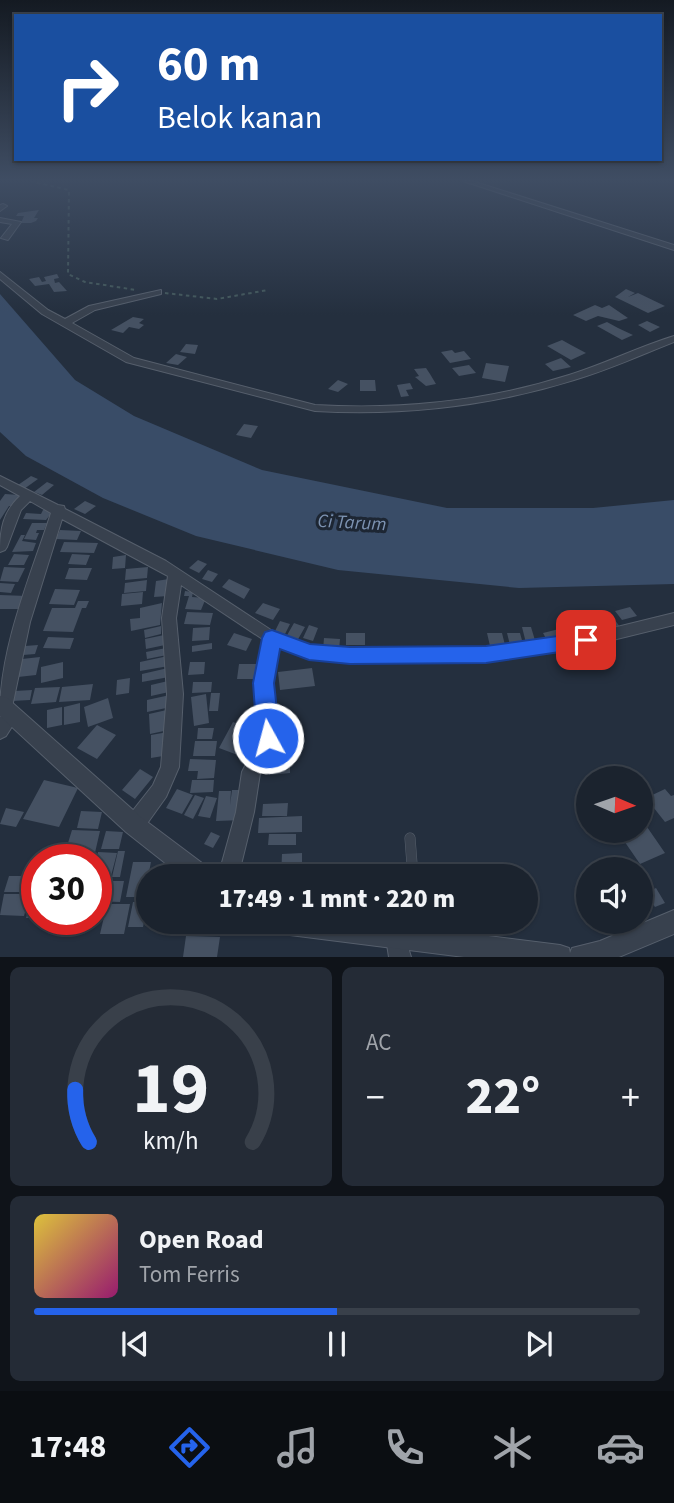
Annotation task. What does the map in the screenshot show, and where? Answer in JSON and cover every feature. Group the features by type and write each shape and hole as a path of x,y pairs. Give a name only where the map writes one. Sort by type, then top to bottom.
{"street":[{"path":"5,238 14,226"},
{"path":"605,226 672,248"},
{"path":"0,275 18,292 65,323 131,360 315,408 343,410 416,407 553,383 674,339"},
{"path":"65,323 92,308 158,292"},
{"path":"0,480 59,509 176,574 272,638 322,655 486,655 572,644 674,619"},
{"path":"0,547 15,508 29,495"},
{"path":"59,509 23,622 5,715 134,825 185,864"},
{"path":"134,825 160,791 170,767 175,694 169,618 176,574"},
{"path":"231,864 245,811 251,772 270,734 263,683 272,638"},
{"path":"581,957 600,953 674,922"},
{"path":"370,934 547,956"}],"lane":[{"path":"410,838 412,864"}],"path":[{"path":"68,226 67,265 72,278 211,299 268,290"}],"water":[{"name":"Ci Tarum","path":"0,294 75,380 134,416 262,470 447,508 593,508 674,500 674,584 519,588 338,570 196,536 103,498 26,456 0,432"}],"building":[{"path":"57,274 59,278 54,279 55,283 59,282 67,291 54,292 49,284 35,286 29,279 39,277 42,282 46,281 44,277"},
{"path":"626,289 635,293 628,297 638,293 665,306 648,313 615,297"},
{"path":"595,305 602,308 609,305 628,318 619,321 598,316 586,321 573,315"},
{"path":"133,317 144,319 139,323 144,325 139,329 129,327 123,333 111,330"},
{"path":"647,321 660,327 650,332 638,325"},
{"path":"607,322 633,335 622,340 597,326"},
{"path":"562,340 586,353 571,360 547,346"},
{"path":"186,344 198,345 195,354 180,352"},
{"path":"452,350 455,353 464,351 471,359 450,363 441,352"},
{"path":"176,354 187,357 178,365 166,363"},
{"path":"561,358 571,367 553,371 545,364"},
{"path":"486,363 509,366 505,382 482,378"},
{"path":"469,365 476,373 459,376 452,368"},
{"path":"426,368 436,384 426,386 415,377 419,376 414,369"},
{"path":"338,380 348,384 338,392 328,389"},
{"path":"360,380 375,380 376,391 360,391"},
{"path":"410,383 413,389 406,390 409,396 401,397 397,385"},
{"path":"244,424 258,426 251,438 236,435"},
{"path":"31,476 38,479 24,489 18,485"},
{"path":"47,482 54,485 42,495 34,492"},
{"path":"5,494 20,495 16,506 9,506 0,520 0,501"},
{"path":"85,501 96,506 85,514 74,509"},
{"path":"43,510 54,510 46,520 23,519 26,513 41,514"},
{"path":"32,523 47,523 44,530 37,530 36,533 39,533 36,540 24,539"},
{"path":"60,530 81,531 77,540 56,539"},
{"path":"21,535 25,535 22,541 36,543 33,551 12,552"},
{"path":"64,542 98,543 94,553 60,552"},
{"path":"14,554 29,555 24,565 8,565"},
{"path":"72,554 90,555 86,565 68,564"},
{"path":"126,555 125,568 112,569 113,557"},
{"path":"198,560 207,564 199,573 189,568"},
{"path":"4,567 25,568 18,582 0,581"},
{"path":"148,567 147,578 125,580 126,569"},
{"path":"69,568 92,568 87,580 65,579"},
{"path":"208,570 218,574 212,582 202,579"},
{"path":"169,579 168,596 154,597 156,581"},
{"path":"229,579 250,589 244,599 222,587"},
{"path":"147,580 146,591 124,593 125,583"},
{"path":"0,583 15,584 11,593 0,592"},
{"path":"55,589 80,590 74,605 49,604"},
{"path":"185,591 193,592 192,597 206,598 201,610 185,609 189,596 184,596"},
{"path":"143,592 142,604 121,606 122,594"},
{"path":"0,595 27,596 21,609 0,609"},
{"path":"78,601 89,601 86,608 82,608 73,632 43,631 52,608 75,608"},
{"path":"162,603 160,625 131,631 130,619 140,618 140,608"},
{"path":"263,603 280,609 273,620 255,613"},
{"path":"630,607 637,616 622,620 615,611"},
{"path":"187,612 213,613 210,625 184,624"},
{"path":"609,612 620,627 601,632 590,617"},
{"path":"280,621 290,624 285,634 275,631"},
{"path":"294,623 305,627 297,641 286,637"},
{"path":"309,625 318,628 313,641 303,638"},
{"path":"161,626 161,634 145,638 144,630"},
{"path":"210,627 209,640 192,641 193,628"},
{"path":"522,627 531,627 537,647 527,647"},
{"path":"559,629 565,637 548,642 543,633"},
{"path":"234,633 252,639 246,651 227,645"},
{"path":"346,633 365,633 365,645 346,645"},
{"path":"487,633 502,633 505,645 490,646"},
{"path":"507,633 520,633 523,644 510,645"},
{"path":"164,635 165,645 146,649 145,639"},
{"path":"48,637 74,638 70,649 43,648"},
{"path":"324,638 340,639 339,651 323,650"},
{"path":"212,643 212,649 192,652 192,646"},
{"path":"38,645 35,654 23,655 25,646"},
{"path":"166,648 167,655 147,659 146,652"},
{"path":"168,656 169,666 140,671 140,662"},
{"path":"40,657 36,675 18,677 22,659"},
{"path":"63,662 63,678 41,683 41,667"},
{"path":"190,662 205,662 204,674 188,675"},
{"path":"239,664 258,664 256,679 237,679"},
{"path":"168,668 169,677 142,682 142,674"},
{"path":"312,668 315,686 280,690 278,672"},
{"path":"130,678 129,693 116,695 117,680"},
{"path":"168,681 169,692 151,696 151,685"},
{"path":"193,682 212,682 211,692 192,693"},
{"path":"93,684 90,700 59,702 62,687"},
{"path":"60,687 56,702 31,704 35,688"},
{"path":"32,690 30,700 12,701 15,691"},
{"path":"211,693 220,693 218,711 209,711"},
{"path":"206,694 209,723 194,726 191,697"},
{"path":"170,695 171,707 147,712 147,700"},
{"path":"108,698 113,718 88,727 84,707"},
{"path":"80,703 80,722 64,725 64,707"},
{"path":"62,707 62,725 47,728 47,710"},
{"path":"171,709 173,729 150,734 149,714"},
{"path":"233,722 257,731 243,757 219,748"},
{"path":"97,725 116,735 97,759 77,748"},
{"path":"198,728 214,728 212,739 197,739"},
{"path":"168,732 169,755 151,758 151,735"},
{"path":"195,741 217,741 215,756 193,756"},
{"path":"190,759 216,760 214,778 197,779 198,771 188,771"},
{"path":"290,761 290,773 269,775 268,763"},
{"path":"140,769 153,777 135,799 122,790"},
{"path":"44,780 78,788 59,827 23,819"},
{"path":"192,780 214,780 213,792 190,793"},
{"path":"177,789 193,795 182,814 166,808"},
{"path":"665,789 671,796 674,795 674,818 665,822 653,807 653,795"},
{"path":"232,790 245,790 243,820 216,821 219,791 231,791 230,805"},
{"path":"195,795 204,798 193,819 184,815"},
{"path":"206,796 217,798 210,818 198,816"},
{"path":"288,803 287,816 262,816 263,804"},
{"path":"6,808 24,812 16,827 0,824"},
{"path":"81,811 102,812 98,829 77,828"},
{"path":"302,816 302,832 258,833 259,818"},
{"path":"72,830 100,831 97,844 68,844"},
{"path":"106,831 123,832 119,849 112,849 112,844 102,844"},
{"path":"211,832 220,836 213,848 204,844"},
{"path":"269,834 296,834 296,845 268,845"},
{"path":"653,836 665,853 653,858 635,857 626,844 653,844"},
{"path":"118,851 125,851 120,877 112,877"},
{"path":"112,853 117,853 112,872"},
{"path":"302,853 302,864 282,864 282,854"},
{"path":"133,862 151,862 136,864 136,897 126,897"},
{"path":"9,876 21,876 21,892 4,892"},
{"path":"112,881 124,881 120,902 112,902"},
{"path":"656,888 665,903 655,907 653,889"},
{"path":"4,894 21,894 21,916 0,915"},
{"path":"133,902 136,902 136,927 128,927"},
{"path":"112,904 130,904 124,934 112,934"},
{"path":"186,936 220,937 217,957 183,957"}],"route":[{"path":"268,738 270,734 263,683 272,638 309,652 350,656 486,655 586,640"}]}
